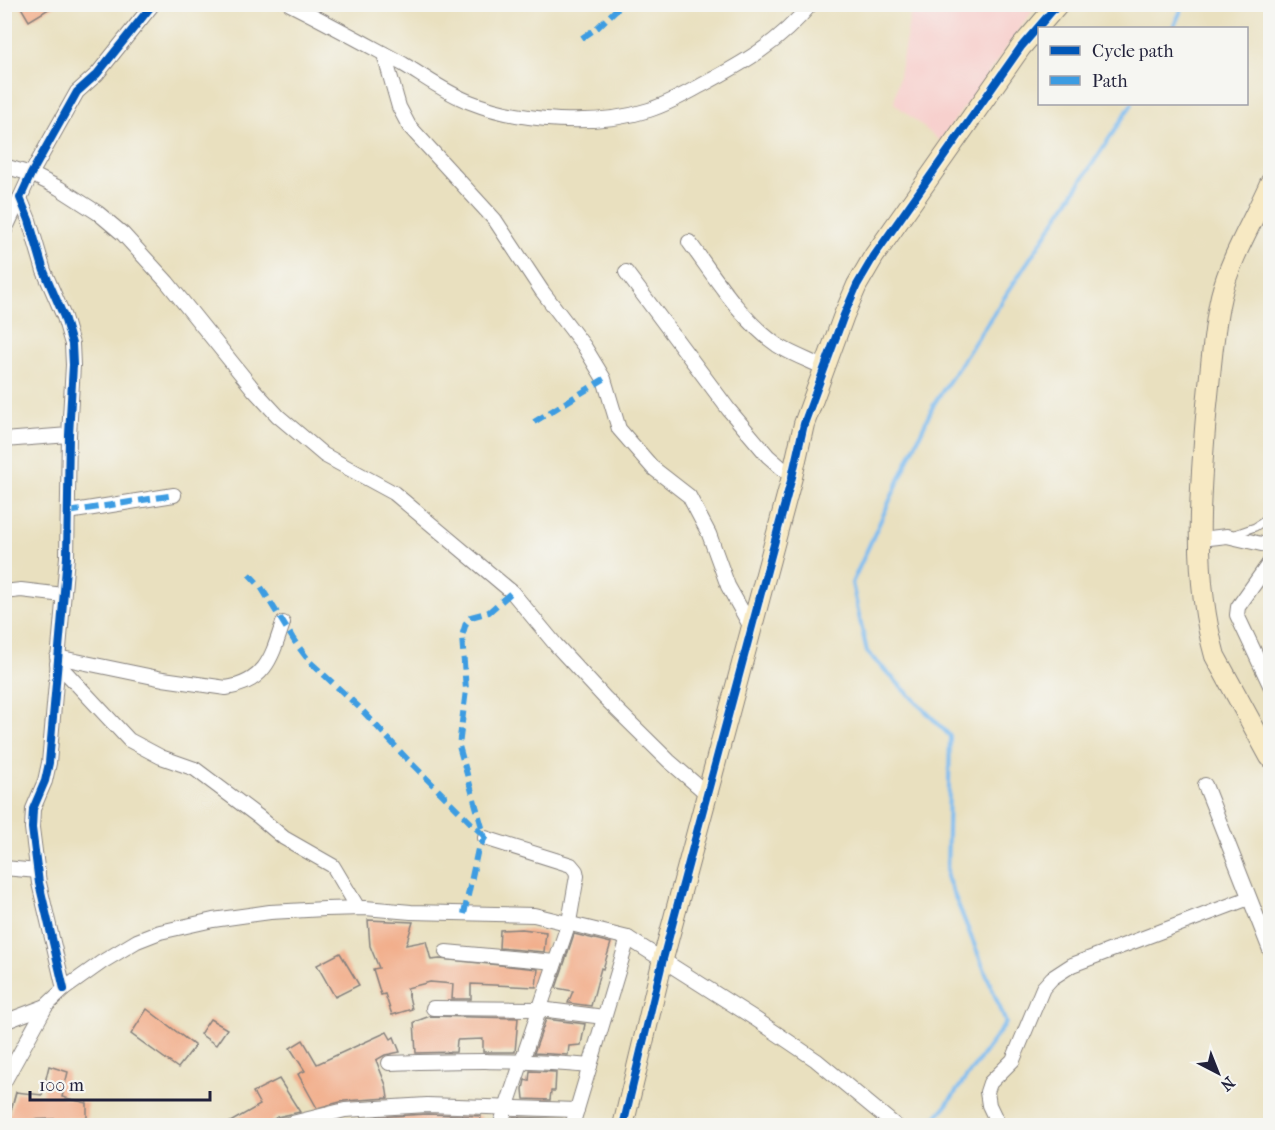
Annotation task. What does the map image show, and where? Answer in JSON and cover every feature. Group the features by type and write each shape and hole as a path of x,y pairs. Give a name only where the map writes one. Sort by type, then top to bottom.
{"street":[{"path":"4,232 31,174 77,92 97,74 153,4"},
{"path":"290,4 453,94 484,108 540,119 615,118 663,105 744,63 778,39 811,4"},
{"path":"1038,27 1058,4"},
{"path":"623,1125 706,793 752,628 804,424 823,367 857,285 874,256 1021,47 1038,27"},
{"path":"384,54 399,107 409,126 495,220 542,291 584,346 604,379 619,429 653,468 689,495 709,534 728,586 752,628"},
{"path":"4,166 31,174 92,208 123,234 167,282 254,390 278,416 324,455 394,493 512,591 556,645 605,698 669,761 706,793"},
{"path":"1270,183 1242,240 1221,296 1211,366 1201,492 1201,538 1207,622 1215,656 1270,757"},
{"path":"20,198 44,271 64,317 72,344 68,512 49,763 45,781 31,817 38,870 64,989"},
{"path":"689,242 763,335 778,346 823,367"},
{"path":"626,272 729,410 768,456 792,477"},
{"path":"4,440 69,435"},
{"path":"68,512 174,495"},
{"path":"1201,538 1227,536 1270,546"},
{"path":"1270,562 1238,607 1237,615 1270,685"},
{"path":"4,592 21,590 63,595"},
{"path":"57,660 226,688 250,680 268,664 283,624"},
{"path":"57,660 129,740 161,757 195,769 260,817 289,842 333,866 358,908"},
{"path":"1205,785 1270,950"},
{"path":"485,838 571,866 577,876 569,922 500,1125"},
{"path":"4,868 38,870"},
{"path":"999,1125 989,1105 987,1092 996,1076 1013,1060 1043,988 1052,978 1072,965 1249,898"},
{"path":"4,1082 46,1006 64,989 102,962 138,941 160,932 213,920 270,912 358,908 534,915 628,938 816,1060 896,1125"},
{"path":"572,1125 628,938"},
{"path":"446,952 555,962"},
{"path":"4,1022 46,1006"},
{"path":"432,1008 540,1009 604,1017"},
{"path":"389,1063 522,1062 590,1066"},
{"path":"280,1125 345,1110 427,1105 576,1110"}],"lane":[{"path":"1227,536 1255,527 1270,517"}],"shaded area":[{"path":"912,5 1037,5 940,141 894,103"}],"building":[{"path":"19,4 57,4 29,21"},
{"path":"368,920 413,922 406,945 426,941 431,960 538,969 536,987 471,984 471,999 452,999 453,984 430,982 407,988 412,1009 392,1015 385,994 381,995 373,969 379,968 370,946"},
{"path":"522,929 546,932 544,952 499,948 500,930"},
{"path":"574,934 611,943 603,969 601,968 591,1006 568,1003 573,991 556,988"},
{"path":"340,953 359,985 335,997 317,965"},
{"path":"147,1009 195,1046 178,1068 131,1034"},
{"path":"430,1016 518,1018 515,1052 483,1052 483,1039 457,1040 456,1052 416,1053 414,1022"},
{"path":"210,1019 227,1029 216,1045 200,1034"},
{"path":"546,1019 585,1024 581,1045 569,1046 568,1055 534,1053"},
{"path":"387,1032 391,1039 394,1037 400,1052 385,1055 376,1060 386,1085 388,1098 344,1101 317,1108 298,1074 305,1071 290,1048 303,1040 317,1064"},
{"path":"49,1066 68,1072 62,1097 87,1103 87,1118 23,1120 23,1125 7,1125 16,1092 42,1095"},
{"path":"530,1071 556,1072 555,1091 551,1091 550,1100 524,1099 523,1089 525,1080 529,1081"},
{"path":"279,1079 300,1112 277,1117 271,1125 225,1125 260,1105 253,1092"},
{"path":"427,1114 481,1116 480,1125 377,1125 377,1117"},
{"path":"513,1117 562,1119 560,1125 510,1125"}],"waterway":[{"path":"1173,27 1184,4"},
{"path":"928,1126 944,1108 1006,1023 947,877 950,736 867,652 852,583 934,404 1131,105"}],"marked path":[{"path":"582,38 597,28 622,4"},
{"path":"534,422 604,379"},
{"path":"68,512 174,495"},
{"path":"249,574 261,587 310,662 361,709 483,835"},
{"path":"464,914 478,849 485,838 459,746 466,690 462,636 466,623 471,617 489,612 512,592"}],"cycle path":[{"path":"64,989 39,883 32,828 33,809 45,781 49,763 67,557 72,344 64,317 44,271 20,198 77,92 97,74 153,4"},
{"path":"1038,27 1058,4"},
{"path":"623,1126 663,959 792,477 804,424 844,315 857,285 874,256 1021,47 1038,27"}]}
